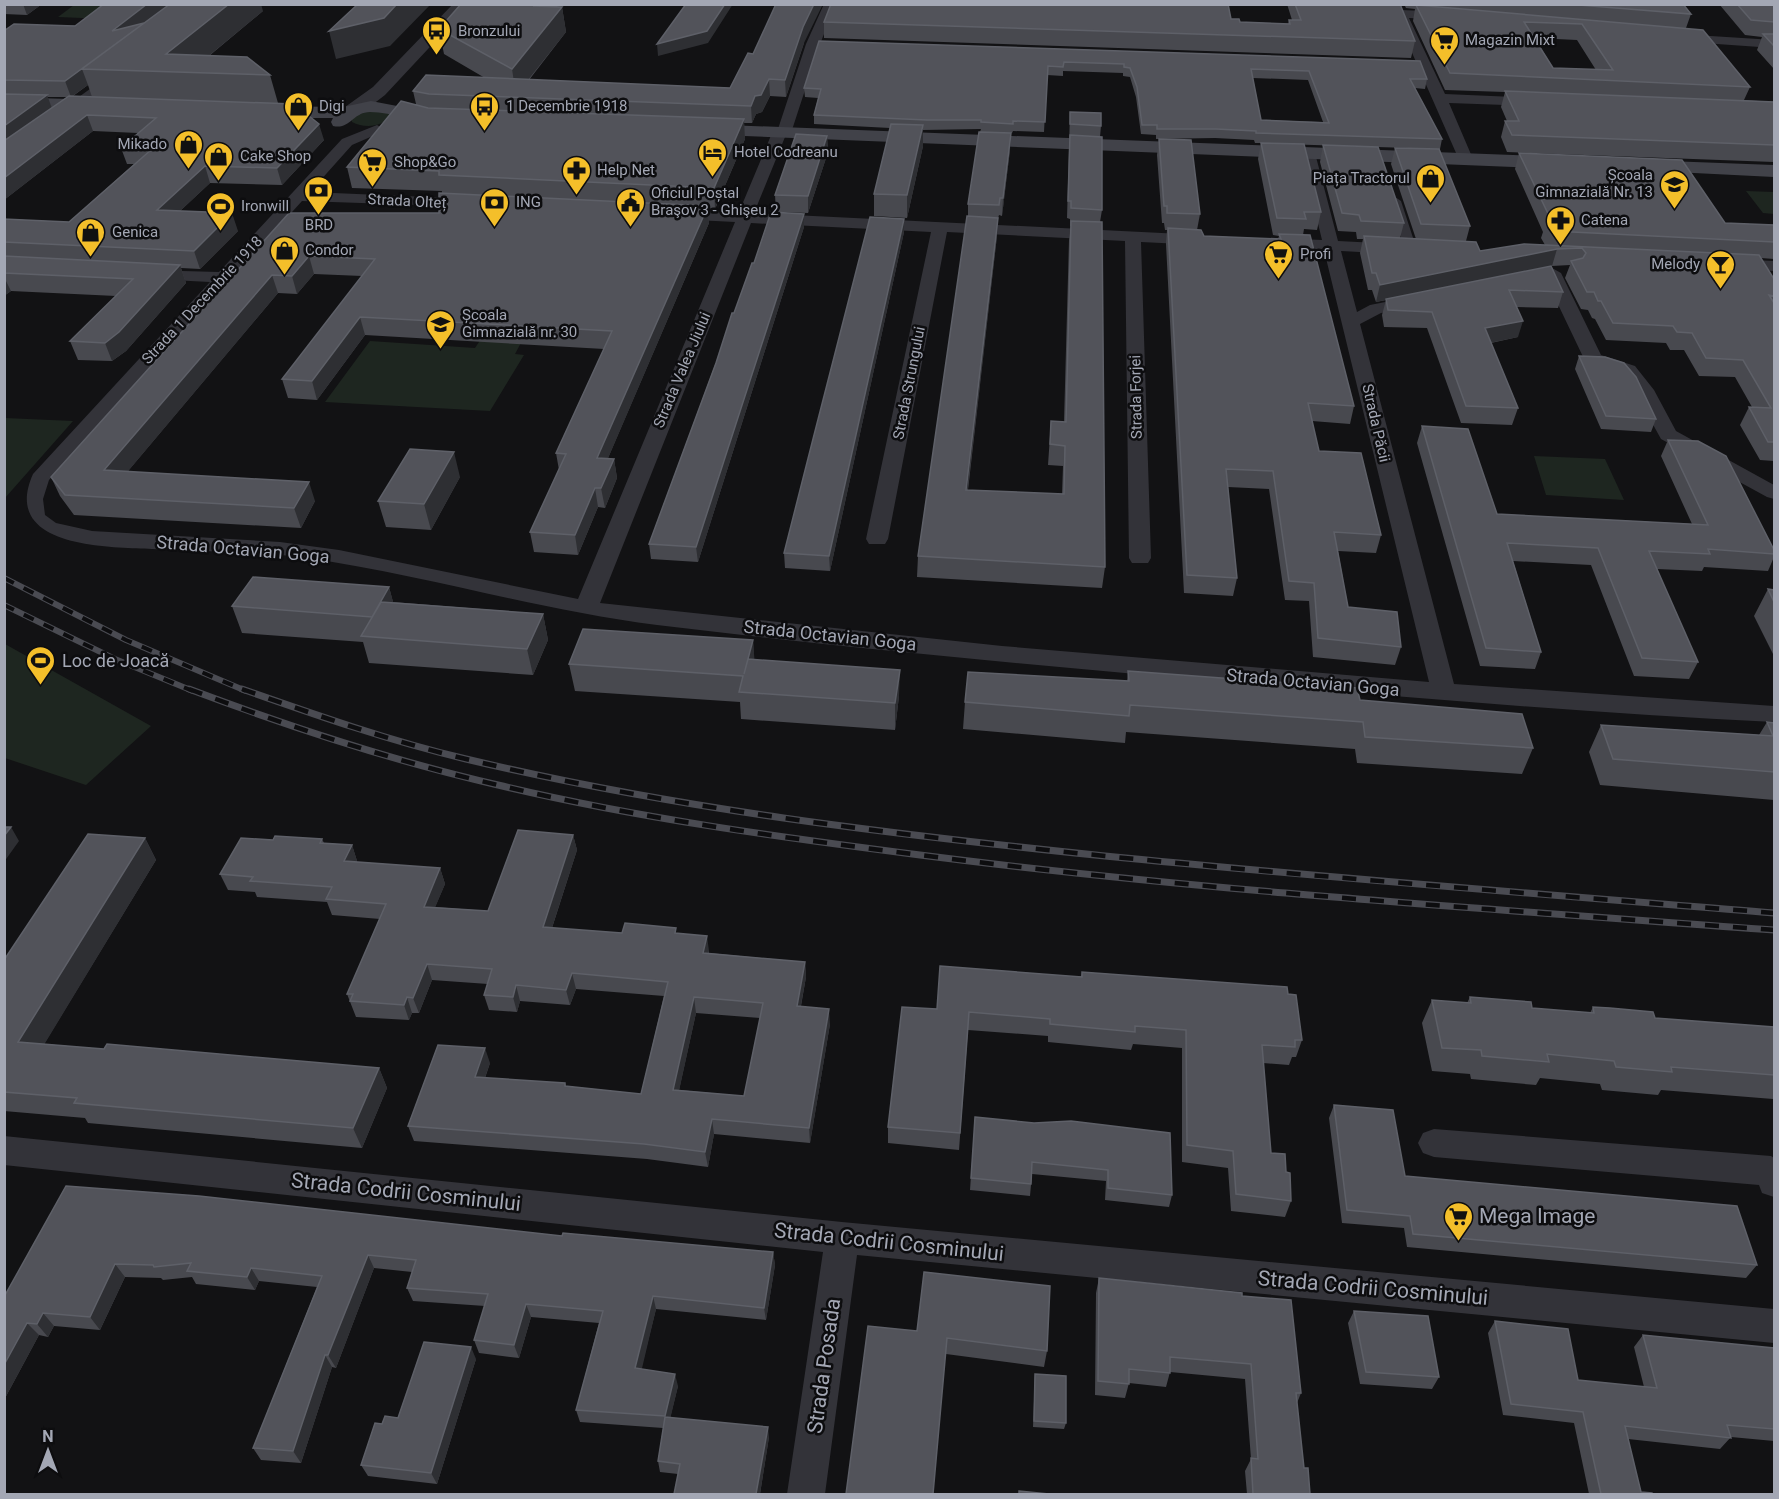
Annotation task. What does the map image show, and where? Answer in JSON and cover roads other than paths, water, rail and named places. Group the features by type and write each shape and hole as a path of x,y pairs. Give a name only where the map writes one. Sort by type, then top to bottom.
{"main road":[{"path":"4,102 122,106"},
{"path":"346,123 373,107 432,119 458,120"},
{"path":"382,128 401,120 396,110"},
{"path":"245,111 309,114 346,123 382,128 432,119"},
{"path":"684,129 1308,153 1382,160 1465,159 1580,164"},
{"path":"1626,166 1774,171"}],"street":[{"name":"Strada 1 Decembrie 1918","path":"106,404 297,196 346,123 462,4"},
{"name":"Strada Valea Jiului","path":"586,608 819,44 830,4"},
{"path":"1462,17 1399,9 1418,64 1440,98 1465,159"},
{"path":"1665,36 1774,44"},
{"path":"4,159 131,63"},
{"path":"379,91 381,100 396,110"},
{"path":"1440,98 1547,102"},
{"name":"Strada Păcii","path":"1308,153 1444,692"},
{"path":"1261,243 1417,250 1390,186"},
{"name":"Strada Olteț","path":"297,196 490,205"},
{"path":"656,213 1222,241"},
{"name":"Strada Strungului","path":"877,539 940,227"},
{"name":"Strada Forjei","path":"1133,236 1140,558"},
{"path":"1716,264 1767,271"},
{"path":"1574,269 1550,266 1593,359 1628,370 1644,390 1668,435 1774,493"},
{"path":"136,273 222,277"},
{"path":"1352,322 1376,309 1435,297"},
{"name":"Strada Octavian Goga","path":"106,404 40,478 33,491 31,503 34,515 41,524 64,534 100,539 298,550 586,608 1142,668 1444,692 1774,714"},
{"path":"1434,1143 1771,1171 1774,1182"},
{"name":"Strada Codrii Cosminului","path":"4,1150 842,1238 1774,1326"},
{"name":"Strada Posada","path":"806,1494 842,1238"}],"railway":[{"path":"4,578 126,640 246,691"},
{"path":"4,605 115,659 193,691"},
{"path":"189,689 342,742 459,776 550,797 708,826 920,855 1133,879 1347,898 1774,930"},
{"path":"242,689 381,736 466,759 624,792 784,818 944,839 1105,856 1774,913"}],"place":[{"name":"Bronzului","path":"437,56"},
{"name":"Magazin Mixt","path":"1444,66"},
{"name":"Digi","path":"298,132"},
{"name":"1 Decembrie 1918","path":"485,132"},
{"name":"Mikado","path":"188,170"},
{"name":"Hotel Codreanu","path":"713,178"},
{"name":"Cake Shop","path":"219,182"},
{"name":"Shop&Go","path":"373,188"},
{"name":"Help Net","path":"576,196"},
{"name":"Piața Tractorul","path":"1431,204"},
{"name":"Școala Gimnazială Nr. 13","path":"1674,210"},
{"name":"BRD","path":"319,216"},
{"name":"ING","path":"495,228"},
{"name":"Oficiul Poștal Braşov 3 - Ghişeu 2","path":"630,228"},
{"name":"Ironwill","path":"220,232"},
{"name":"Catena","path":"1560,246"},
{"name":"Genica","path":"91,258"},
{"name":"Condor","path":"284,276"},
{"name":"Profi","path":"1279,280"},
{"name":"Melody","path":"1721,290"},
{"name":"Școala Gimnazială nr. 30","path":"441,350"},
{"name":"Loc de Joacă","path":"41,686"},
{"name":"Mega Image","path":"1458,1242"}]}
